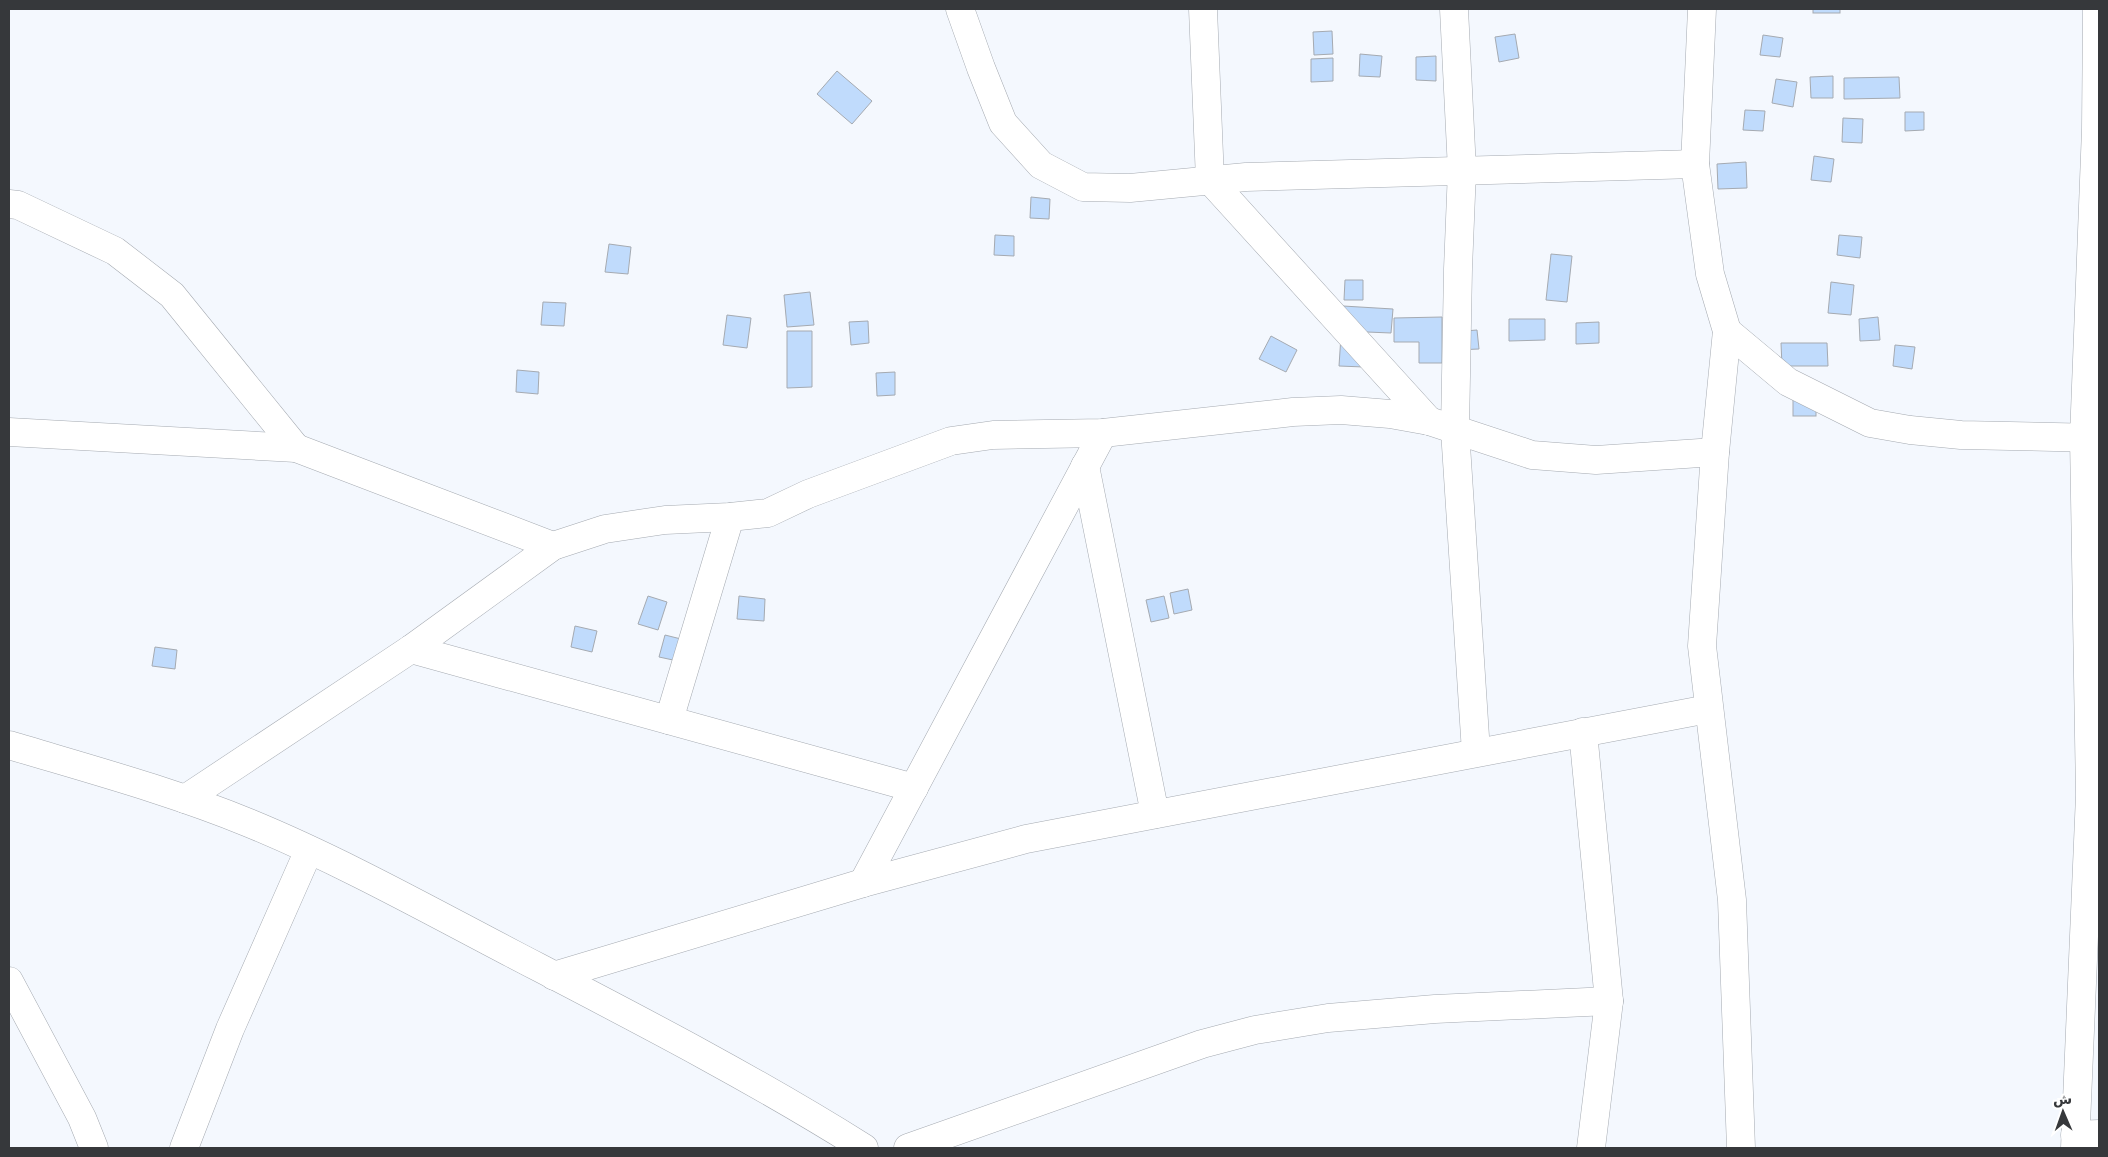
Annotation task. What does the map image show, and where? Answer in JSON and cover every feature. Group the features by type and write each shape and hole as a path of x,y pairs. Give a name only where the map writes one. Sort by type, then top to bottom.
{"street":[{"path":"960,9 1003,123 1041,165 1083,187 1130,188 1246,177 1695,164"},
{"path":"1203,9 1210,180 1429,421"},
{"path":"1454,9 1462,170 1455,430 1476,752"},
{"path":"1702,9 1695,164 1710,274 1727,331 1715,452 1702,646 1732,900 1741,1148"},
{"path":"2083,1139 2094,795 2092,438 2098,129 2097,9"},
{"path":"9,204 18,205 115,251 172,295 296,448"},
{"path":"1727,331 1788,382 1870,423 1910,430 1961,435 2092,438"},
{"path":"185,799 411,649 553,546 605,529 665,520 768,513 808,494 951,441 992,435 1103,433 1302,411 1340,410 1390,414 1429,421 1532,455 1596,460 1715,452"},
{"path":"9,432 296,448 553,546"},
{"path":"863,883 1103,433"},
{"path":"1085,466 1154,814"},
{"path":"669,720 730,517"},
{"path":"411,649 914,788"},
{"path":"554,976 863,883 1026,839 1708,708"},
{"path":"1583,732 1610,1002 1591,1148"},
{"path":"9,745 185,799 250,823 309,850 554,976 802,1110 864,1148"},
{"path":"184,1148 230,1029 309,850"},
{"path":"9,981 82,1118 94,1148"},
{"path":"908,1148 1202,1044 1255,1030 1328,1018 1425,1010 1610,1002"}],"building":[{"path":"1813,9 1840,9 1840,13 1813,13"},
{"path":"1332,31 1333,54 1314,55 1313,32"},
{"path":"1515,34 1519,58 1499,62 1495,37"},
{"path":"1763,35 1783,38 1780,57 1760,55"},
{"path":"1360,54 1382,56 1380,77 1359,76"},
{"path":"1436,56 1436,81 1416,80 1416,57"},
{"path":"1333,58 1333,81 1311,82 1311,59"},
{"path":"837,71 872,101 852,124 817,94"},
{"path":"1833,76 1833,98 1811,98 1810,77"},
{"path":"1899,77 1900,98 1844,99 1844,78"},
{"path":"1776,79 1797,82 1793,107 1772,103"},
{"path":"1745,110 1765,111 1763,131 1743,130"},
{"path":"1905,112 1924,112 1924,130 1905,131"},
{"path":"1843,118 1863,119 1862,143 1842,142"},
{"path":"1814,156 1834,159 1831,182 1811,180"},
{"path":"1746,162 1747,188 1718,189 1717,164"},
{"path":"1031,197 1050,199 1049,219 1030,218"},
{"path":"995,235 1014,236 1014,256 994,255"},
{"path":"1839,235 1862,237 1860,258 1837,255"},
{"path":"609,244 631,247 628,274 605,272"},
{"path":"1551,254 1572,256 1567,302 1546,300"},
{"path":"1345,280 1363,280 1363,300 1344,300"},
{"path":"1831,282 1854,285 1851,315 1828,313"},
{"path":"810,292 814,325 787,327 784,295"},
{"path":"543,302 566,303 564,326 541,325"},
{"path":"1343,306 1393,309 1391,333 1367,332 1364,367 1339,366"},
{"path":"727,315 751,318 747,348 723,345"},
{"path":"1442,317 1442,363 1419,363 1419,342 1394,342 1394,318"},
{"path":"1878,317 1880,340 1860,341 1859,319"},
{"path":"1509,319 1545,319 1545,340 1509,341"},
{"path":"868,321 869,343 851,345 849,322"},
{"path":"1599,322 1599,343 1576,344 1576,323"},
{"path":"1477,330 1479,349 1455,350 1453,332"},
{"path":"787,331 812,331 812,387 787,388"},
{"path":"1271,336 1297,350 1286,372 1259,359"},
{"path":"1781,343 1827,343 1828,366 1782,366"},
{"path":"1895,345 1915,347 1912,369 1893,366"},
{"path":"517,370 539,372 538,394 516,392"},
{"path":"895,372 895,395 877,396 876,373"},
{"path":"1793,399 1816,399 1816,416 1793,416"},
{"path":"1188,589 1192,610 1174,614 1170,593"},
{"path":"648,596 667,602 658,630 638,624"},
{"path":"739,596 765,599 764,621 737,619"},
{"path":"1164,596 1169,618 1151,622 1146,600"},
{"path":"575,626 597,631 592,652 571,647"},
{"path":"665,635 693,642 687,663 659,657"},
{"path":"155,647 177,650 175,669 152,666"}]}
